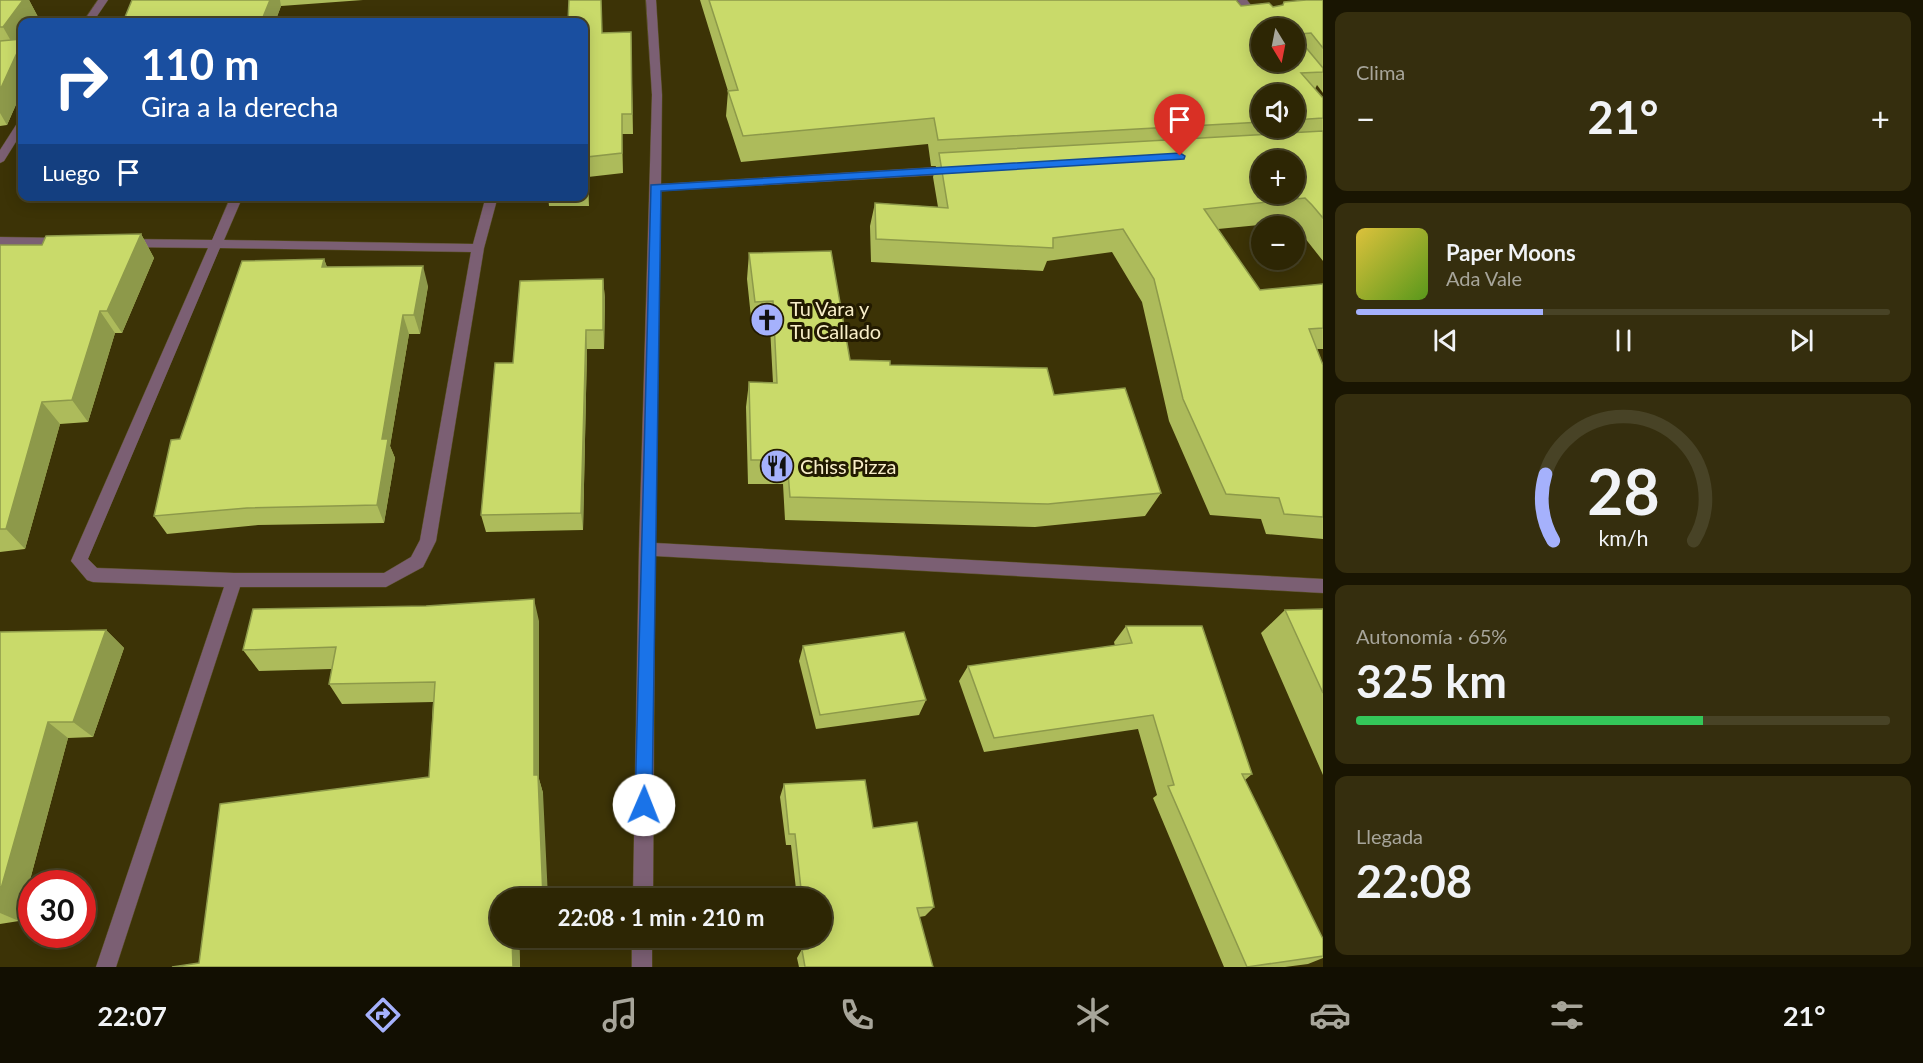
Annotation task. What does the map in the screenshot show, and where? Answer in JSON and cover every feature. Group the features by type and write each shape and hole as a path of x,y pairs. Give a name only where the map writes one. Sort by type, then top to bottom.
{"street":[{"path":"91,18 103,0"},
{"path":"643,888 646,549 657,95 651,0"},
{"path":"1242,0 1256,18"},
{"path":"0,159 18,130"},
{"path":"655,188 965,169"},
{"path":"235,201 79,561 93,575 234,580 386,580 417,562 428,541 478,248 491,201"},
{"path":"0,241 80,242"},
{"path":"114,243 478,248"},
{"path":"646,549 1323,586"},
{"path":"106,967 234,580"},
{"path":"642,948 642,967"}],"building":[{"path":"0,0 23,0 3,27 0,27"},
{"path":"132,0 270,0 263,18 125,18"},
{"path":"569,0 601,0 602,33 631,32 632,114 622,114 622,153 588,157 588,18 568,18"},
{"path":"709,0 1236,0 1241,6 1269,3 1273,7 1283,5 1284,2 1323,0 1323,48 1311,33 1305,34 1305,18 1251,18 1251,72 1305,72 1305,46 1323,68 1323,72 1301,73 1323,98 1323,118 1305,119 1305,84 1251,84 1251,123 938,140 934,118 743,136 728,91 738,90"},
{"path":"18,39 18,51 0,90 0,41"},
{"path":"1323,131 1323,218 1305,198 1305,150 1251,150 1251,204 1204,209 1260,290 1323,284 1323,328 1309,329 1323,365 1323,517 1284,514 1279,498 1226,494 1183,399 1154,279 1123,229 1053,238 1053,248 876,239 875,203 948,208 939,153 1251,135 1251,138 1305,138 1305,132"},
{"path":"141,234 107,311 100,311 72,400 42,402 6,529 0,529 0,245 42,245 46,236"},
{"path":"831,251 850,360 890,361 890,365 1047,368 1054,395 1125,388 1161,493 1048,504 790,497 787,460 751,460 749,382 777,383 773,301 755,302 749,253"},
{"path":"324,259 322,267 423,266 414,315 403,315 382,439 388,439 377,505 247,508 154,516 171,440 180,439 242,261"},
{"path":"603,279 603,330 586,330 581,513 481,515 495,363 513,363 520,281"},
{"path":"534,599 534,775 538,775 543,888 490,888 490,948 512,948 513,967 172,967 199,963 220,804 429,777 435,682 329,684 336,647 243,650 253,609 426,606"},
{"path":"1323,609 1323,693 1285,610"},
{"path":"1126,626 1202,626 1252,774 1242,774 1323,939 1323,956 1247,967 1168,786 1174,785 1153,715 994,738 968,666 1132,643"},
{"path":"106,630 73,722 48,722 0,892 0,632"},
{"path":"904,632 926,700 820,715 803,646"},
{"path":"865,780 873,828 917,822 934,907 917,908 933,967 805,967 802,950 832,948 832,888 801,888 795,834 789,834 784,784"}],"place":[{"name":"Tu Vara y Tu Callado","path":"767,320"},
{"name":"Chiss Pizza","path":"777,466"}],"route":[{"path":"644,805 646,549 655,188 1180,156"}]}
